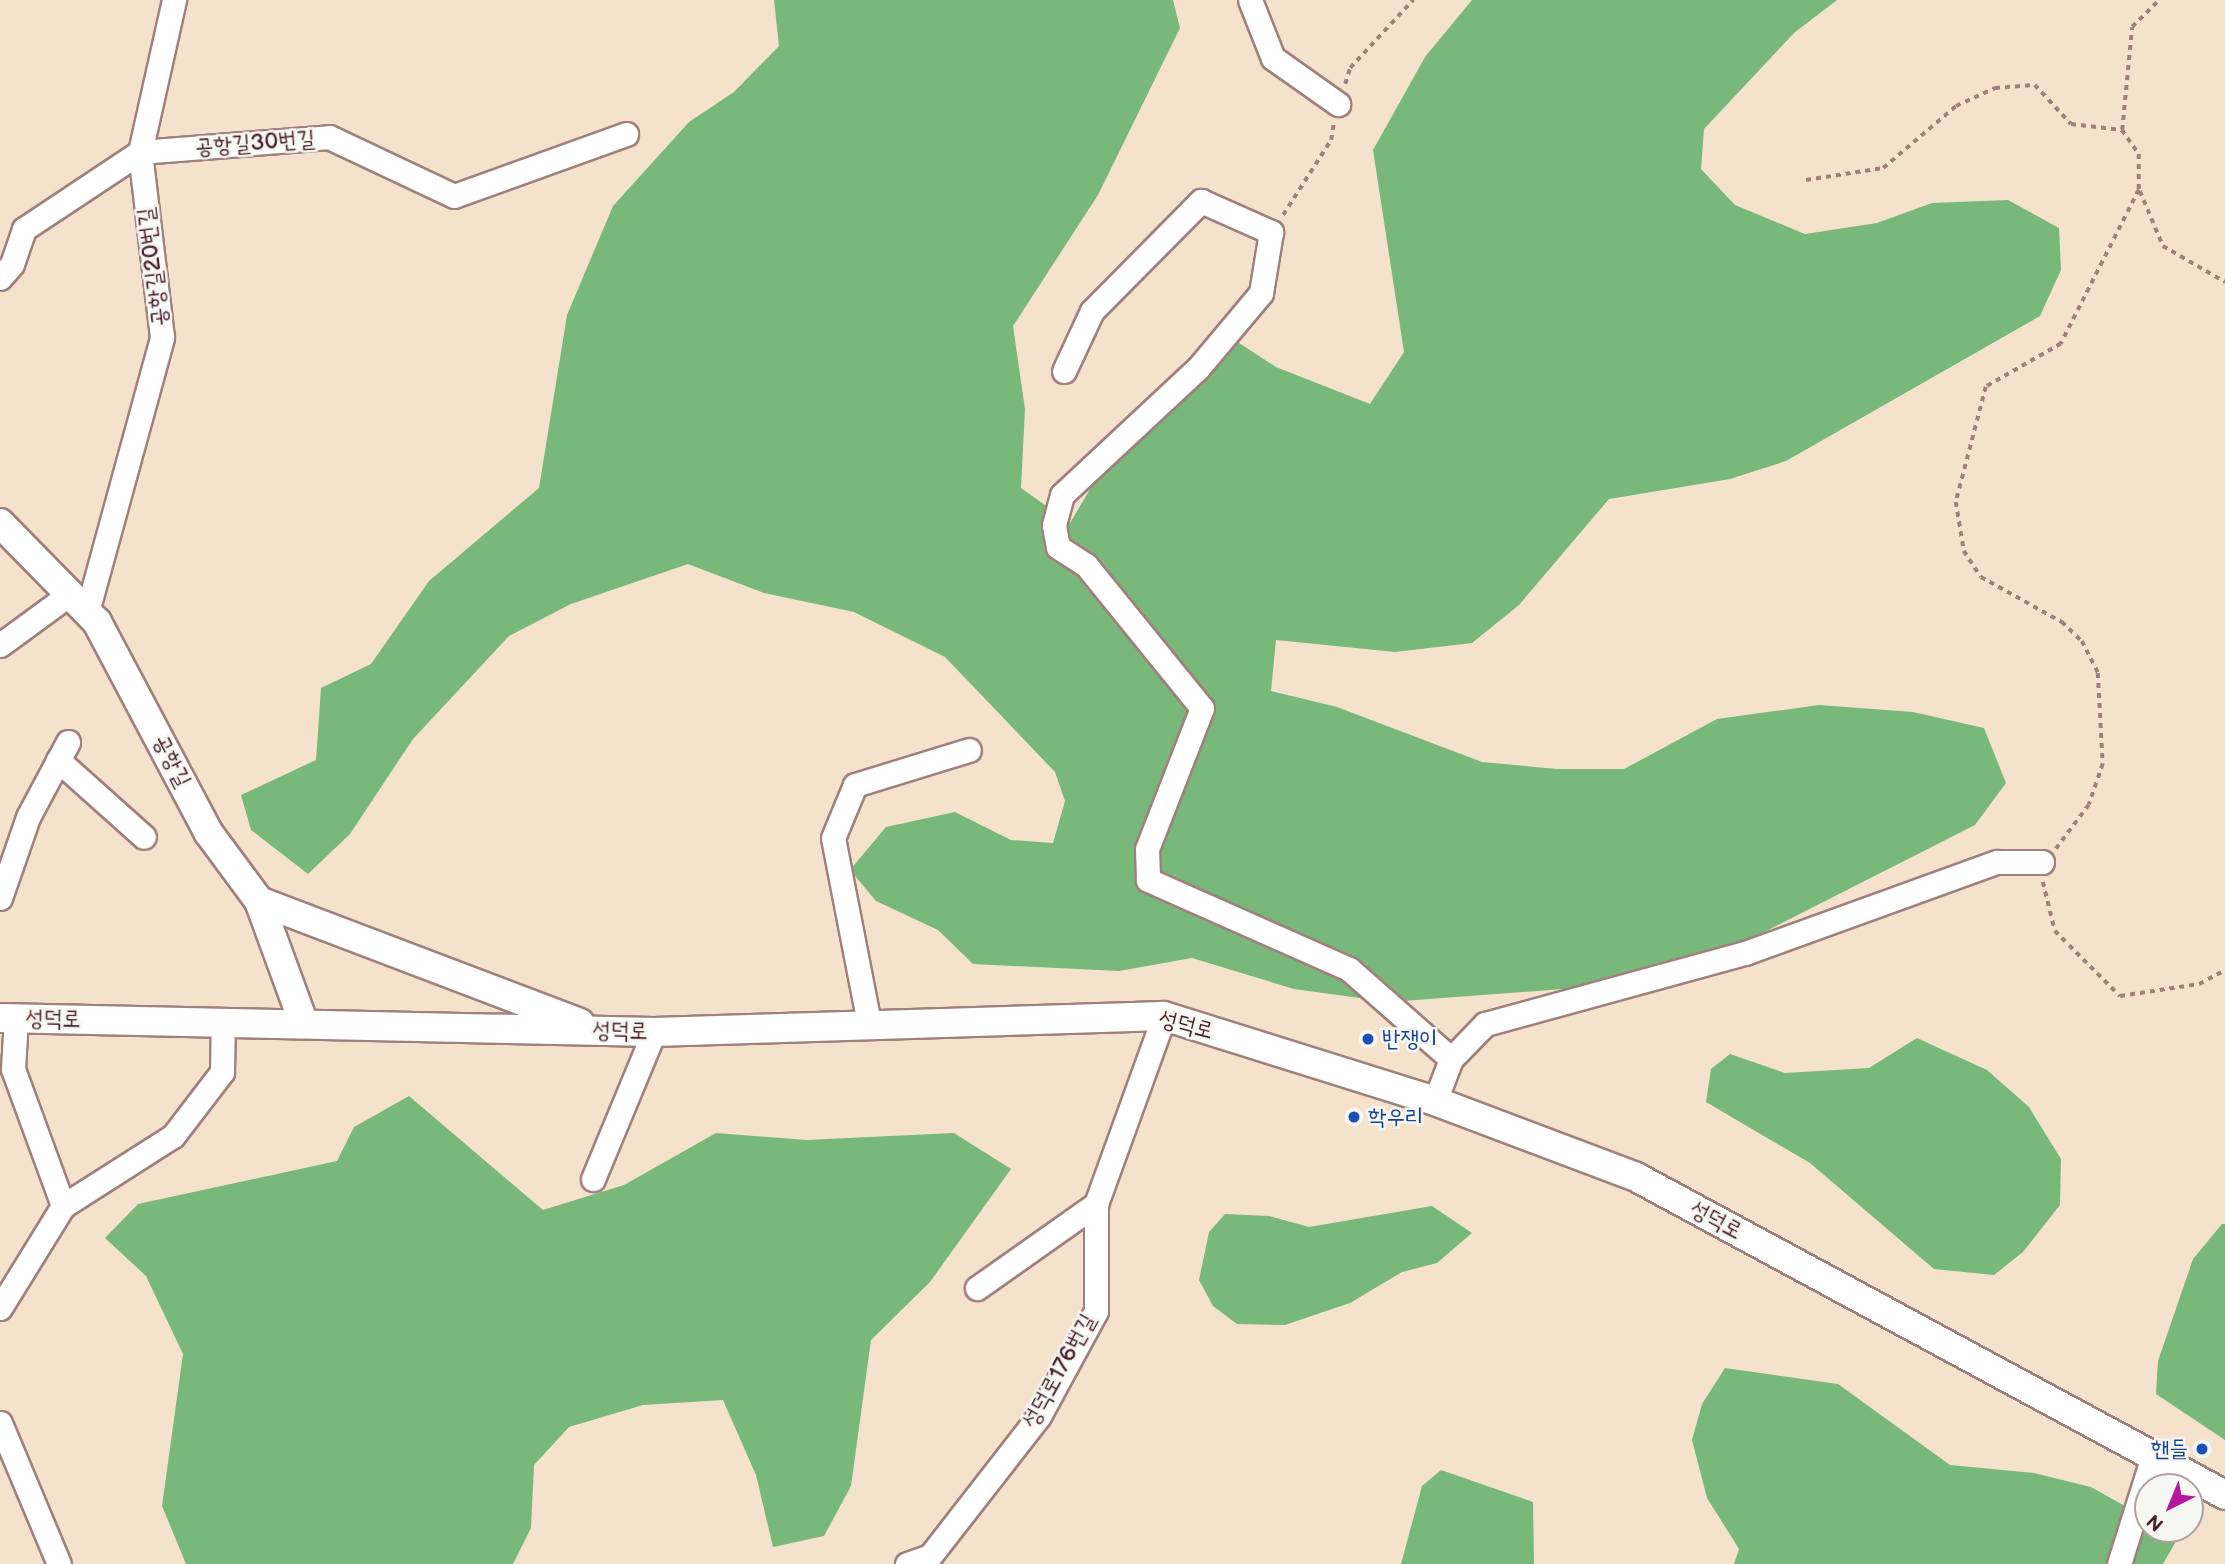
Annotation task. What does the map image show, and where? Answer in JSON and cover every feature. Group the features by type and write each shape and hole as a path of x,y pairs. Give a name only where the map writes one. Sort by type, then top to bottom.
{"street":[{"name":"공항길20번길","path":"79,602 162,337 140,152 174,0"},
{"path":"1250,0 1273,58 1338,104"},
{"name":"공항길30번길","path":"0,278 12,264 24,229 140,152 329,137 454,196 626,135"},
{"path":"1064,371 1092,311 1201,201 1271,232 1261,293 1198,368 1062,495 1054,525 1058,548 1086,565 1202,708 1147,849 1148,880 1349,969 1451,1059"},
{"name":"공항길","path":"0,523 79,602 208,832 260,901 304,1024"},
{"path":"0,645 79,602"},
{"path":"869,1023 833,838 855,785 969,750"},
{"path":"0,898 28,817 63,751 144,837"},
{"path":"1435,1101 1451,1059 1485,1024 1745,953 1997,862 2042,862"},
{"path":"260,901 598,1031"},
{"name":"성덕로","path":"8,1018 654,1032 869,1023 1164,1016 1435,1101 1636,1177 2225,1495"},
{"name":"성덕로176번길","path":"907,1564 931,1560 1039,1416 1096,1311 1096,1204 1164,1016"},
{"path":"8,1018 13,1069 63,1206"},
{"path":"0,1308 63,1206 173,1136 222,1072 223,1023"},
{"path":"593,1179 654,1032"},
{"path":"977,1288 1096,1204"},
{"path":"0,1423 59,1564"},
{"path":"2119,1564 2153,1456"}],"path":[{"path":"2159,0 2132,27 2122,130 2138,154 2139,190 2163,246 2225,282"},
{"path":"1806,180 1882,168 1956,106 1995,88 2035,85 2071,124 2122,130"},
{"path":"2139,190 2061,344 1986,387 1956,502 1964,551 1981,577 2062,622 2082,640 2098,673 2103,764 2072,835 2042,862 2045,909 2055,931 2120,996 2199,984 2225,970"}],"green space":[{"path":"774,0 1173,0 1180,28 1098,195 1013,326 1025,409 1021,488 1070,523 1102,469 1198,386 1236,341 1276,367 1370,404 1404,352 1373,150 1425,57 1472,0 1837,0 1794,33 1704,129 1701,169 1735,205 1805,234 1877,223 1932,203 2008,200 2059,228 2061,270 2040,316 1786,461 1730,479 1609,499 1519,605 1472,643 1395,652 1276,640 1271,691 1337,707 1482,762 1557,769 1624,769 1717,719 1819,705 1913,712 1984,728 2006,783 1975,825 1695,967 1576,988 1389,1002 1294,989 1192,958 1119,971 973,964 938,930 876,901 850,870 886,827 955,812 1011,840 1053,843 1065,801 1055,772 945,657 854,612 764,593 688,564 571,604 509,636 413,739 350,834 308,874 251,830 241,795 316,760 321,688 371,664 429,581 539,488 567,315 613,206 689,122 734,92 779,46"},
{"path":"1917,1038 1987,1070 2029,1107 2061,1159 2060,1205 2023,1252 1994,1275 1934,1269 1810,1163 1706,1102 1711,1069 1730,1054 1785,1073 1869,1068"},
{"path":"409,1096 543,1210 624,1185 716,1133 806,1140 954,1133 1011,1169 930,1282 871,1340 851,1486 824,1536 773,1547 756,1475 723,1400 643,1405 569,1427 534,1465 531,1528 513,1564 186,1564 162,1506 183,1354 146,1276 105,1238 138,1204 337,1161 354,1127"},
{"path":"1432,1206 1472,1233 1437,1263 1402,1272 1350,1303 1285,1325 1237,1324 1213,1306 1199,1280 1209,1232 1225,1214 1269,1216 1309,1227"},
{"path":"2222,1224 2225,1224 2225,1440 2156,1394 2158,1361 2193,1259"},
{"path":"1725,1368 1838,1384 1950,1465 2034,1473 2091,1487 2134,1511 2134,1543 2175,1543 2163,1564 1734,1564 1739,1549 1707,1498 1692,1440 1702,1404"},
{"path":"1441,1470 1533,1502 1534,1564 1401,1564 1422,1486"}],"place":[{"name":"반쟁이","path":"1368,1039"},
{"name":"학우리","path":"1354,1117"},
{"name":"핸들","path":"2202,1449"}]}
